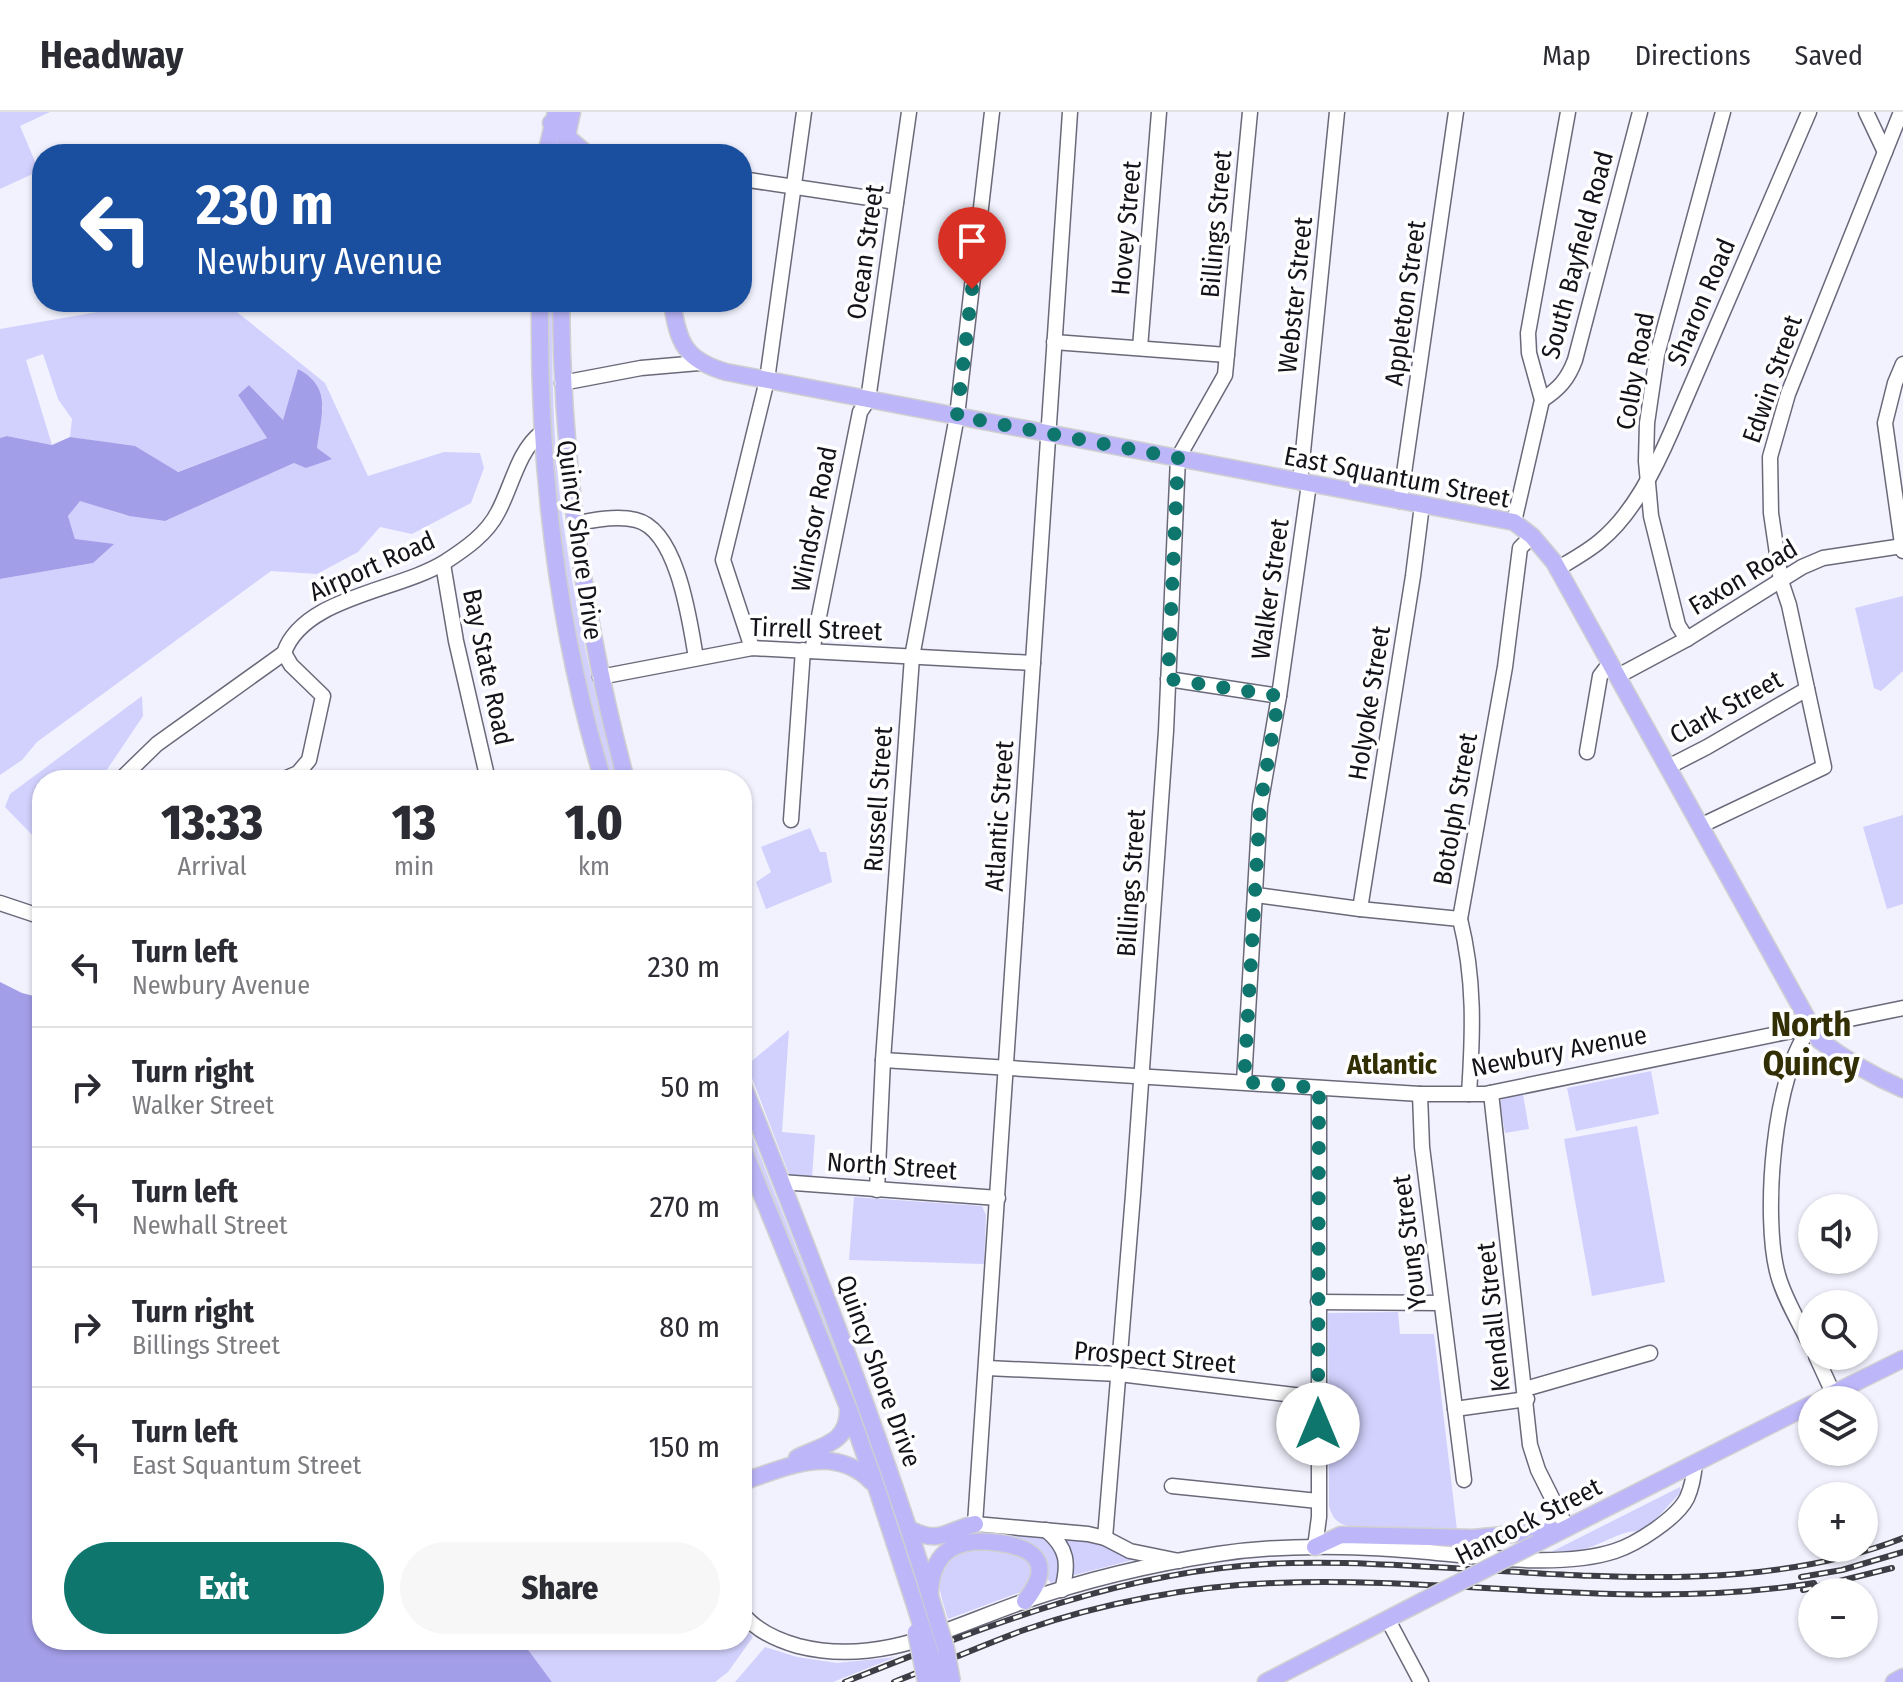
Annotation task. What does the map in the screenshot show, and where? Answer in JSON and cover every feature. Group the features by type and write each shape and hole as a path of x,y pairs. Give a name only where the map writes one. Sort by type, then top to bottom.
{"main road":[{"path":"564,144 572,112"},
{"path":"549,116 576,144"},
{"path":"547,144 549,116"},
{"name":"Quincy Shore Drive","path":"540,312 541,433 557,577 572,660 600,770"},
{"name":"Quincy Shore Drive","path":"561,312 562,383 574,524 600,677 623,770"},
{"path":"674,312 679,337 699,363"},
{"name":"East Squantum Street","path":"699,363 726,372 868,400 1514,522 1551,557 1819,1040 1839,1056 1903,1089"},
{"name":"Quincy Shore Drive","path":"752,1108 854,1367 930,1596 952,1682"},
{"name":"Quincy Shore Drive","path":"752,1191 848,1407 939,1682"},
{"path":"1847,1386 1903,1359"},
{"path":"775,1471 841,1436 847,1425 848,1407"},
{"name":"Hancock Street","path":"1266,1682 1284,1678 1417,1604 1798,1411"},
{"path":"752,1479 814,1460 829,1460 860,1469 876,1486"},
{"path":"909,1529 929,1538 937,1538 975,1524"},
{"path":"1315,1547 1341,1535 1473,1538 1567,1528"},
{"path":"930,1596 933,1576 941,1559 956,1545 976,1540 1023,1547 1035,1555 1040,1565 1039,1577 1025,1601"},
{"path":"914,1602 916,1636 926,1682"},
{"path":"1894,1682 1903,1677"}],"street":[{"path":"752,648 723,560 767,380 804,112"},
{"name":"Ocean Street","path":"868,400 909,112"},
{"name":"Russell Street","path":"877,1190 883,1060 912,657 957,416 992,112"},
{"name":"Atlantic Street","path":"975,1524 1070,112"},
{"name":"Hovey Street","path":"1140,348 1159,112"},
{"name":"Billings Street","path":"1105,1538 1168,679 1178,458 1225,375 1250,112"},
{"name":"Webster Street","path":"1304,483 1337,112"},
{"name":"Appleton Street","path":"1400,501 1456,112"},
{"path":"1514,522 1542,400 1529,353 1528,333 1568,112"},
{"name":"South Bayfield Road","path":"1542,400 1557,391 1570,375 1640,112"},
{"name":"Colby Road","path":"1687,639 1678,625 1656,542 1648,479 1647,423 1657,355 1723,112"},
{"name":"Sharon Road","path":"1557,569 1609,533 1648,479 1809,112"},
{"path":"1866,112 1885,152"},
{"name":"Edwin Street","path":"1700,826 1824,767 1781,581 1771,513 1770,457 1788,394 1901,112"},
{"path":"752,180 896,202"},
{"path":"1054,342 1227,355"},
{"path":"562,383 641,368 699,363"},
{"path":"1903,364 1885,423 1903,548"},
{"name":"Windsor Road","path":"791,820 808,650 860,412 868,400"},
{"name":"Airport Road","path":"130,770 157,744 284,653 289,638 320,614 443,564 487,529 507,494 529,442 541,433"},
{"name":"Walker Street","path":"1244,1082 1260,806 1279,696 1304,483"},
{"name":"Holyoke Street","path":"1360,909 1422,505"},
{"path":"574,524 636,519 649,525 659,536 683,592 696,658"},
{"name":"Botolph Street","path":"1469,1094 1473,990 1468,949 1460,919 1505,667 1520,548 1532,536"},
{"name":"Faxon Road","path":"1614,670 1687,639 1802,567 1823,558 1903,548"},
{"name":"Bay State Road","path":"443,564 456,641 486,770"},
{"name":"Tirrell Street","path":"600,677 752,648 1033,663"},
{"path":"284,653 291,665 323,696 308,770"},
{"path":"1587,752 1600,676 1614,670"},
{"path":"1168,679 1279,696"},
{"name":"Clark Street","path":"1668,767 1807,689"},
{"path":"1256,895 1460,919"},
{"path":"0,903 32,914"},
{"name":"Newbury Avenue","path":"883,1060 1420,1094 1491,1093 1903,1008"},
{"path":"1798,1319 1778,1277 1771,1235 1770,1173 1797,1048 1812,1026"},
{"path":"1315,1547 1319,1398 1319,1088"},
{"name":"Kendall Street","path":"1491,1093 1533,1457 1567,1528"},
{"name":"Young Street","path":"1420,1094 1422,1147 1464,1480"},
{"name":"North Street","path":"781,1182 998,1198"},
{"path":"1318,1302 1441,1303"},
{"path":"1455,1409 1526,1394 1650,1353"},
{"name":"Prospect Street","path":"987,1368 1119,1374 1319,1398"},
{"path":"752,1622 762,1632 784,1642 816,1650 860,1652 904,1646 1025,1601 1147,1566 1266,1547 1556,1559 1589,1557 1616,1551 1644,1538 1686,1501 1693,1483 1695,1463"},
{"path":"1172,1486 1318,1501"},
{"path":"975,1524 1105,1538 1130,1551 1179,1561"},
{"path":"1046,1530 1063,1547 1068,1559 1062,1590"},
{"path":"1388,1620 1421,1682"}],"shaded area":[{"path":"0,112 50,112 20,126 32,154 32,174 0,189"},
{"path":"98,312 237,312 325,383 368,476 444,452 480,453 484,468 471,503 412,534 380,527 358,552 317,574 271,571 37,742 22,760 0,775 0,579 92,563 75,539 68,516 80,500 124,515 165,521 294,463 316,448 323,407 299,369 283,420 249,385 238,395 267,438 177,472 135,447 70,437 72,419 58,399 43,354 26,360 52,445 7,436 0,438 0,329"},
{"path":"546,312 552,312 555,444 560,500 574,592 614,770 607,770 598,735 562,551 551,459"},
{"path":"298,369 309,376 320,393 322,413 317,448 332,459 306,468 294,463 165,521 129,516 80,501 68,516 75,539 114,544 93,563 0,579 0,438 7,436 52,445 70,437 135,446 178,472 267,438 238,395 249,385 283,420"},
{"path":"1903,596 1903,671 1881,691 1874,688 1855,608"},
{"path":"142,696 143,716 107,770 42,770"},
{"path":"32,778 32,835 5,807 10,794"},
{"path":"1903,815 1903,904 1887,909 1863,827"},
{"path":"810,828 820,852 826,852 832,882 766,909 756,882 771,872 761,847"},
{"path":"0,982 32,996 32,1650 528,1650 552,1682 0,1682"},
{"path":"789,1030 782,1132 815,1135 812,1178 790,1177 752,1078 752,1061"},
{"path":"1651,1071 1659,1114 1576,1131 1567,1088"},
{"path":"1523,1094 1529,1129 1505,1133 1500,1103 1503,1097"},
{"path":"1637,1126 1665,1282 1592,1296 1564,1139"},
{"path":"752,1135 882,1465 876,1466 752,1153"},
{"path":"854,1197 982,1206 986,1215 984,1264 849,1260"},
{"path":"1398,1312 1400,1334 1434,1334 1457,1530 1348,1526 1335,1519 1329,1506 1328,1313"},
{"path":"1680,1487 1681,1492 1644,1532 1621,1534 1579,1550 1551,1552"},
{"path":"981,1531 1044,1537 1062,1555 1060,1580 1051,1583 1048,1580 1040,1553 1030,1543 981,1536"},
{"path":"1062,1537 1086,1541 1140,1558 1071,1576"},
{"path":"965,1547 1022,1552 1034,1567 1026,1590 948,1619 940,1579 947,1564"},
{"path":"765,1647 797,1657 837,1663 896,1657 833,1682 735,1682"},
{"path":"528,1650 744,1650 728,1672 715,1682 552,1682"}],"railway":[{"path":"845,1682 1052,1606 1157,1578 1212,1569 1267,1564 1345,1563 1589,1576 1671,1577 1751,1573 1829,1561 1903,1538"},
{"path":"1801,1577 1842,1570 1903,1552"},
{"path":"1852,1578 1892,1568"},
{"path":"894,1682 1054,1620 1147,1598 1211,1588 1342,1582 1679,1594 1798,1585"}],"district":[{"name":"North Quincy","path":"1811,1044"},
{"name":"Atlantic","path":"1392,1064"}],"route":[{"path":"972,289 957,416 1178,458 1168,679 1279,696 1260,806 1244,1082 1319,1088 1318,1424"}]}
